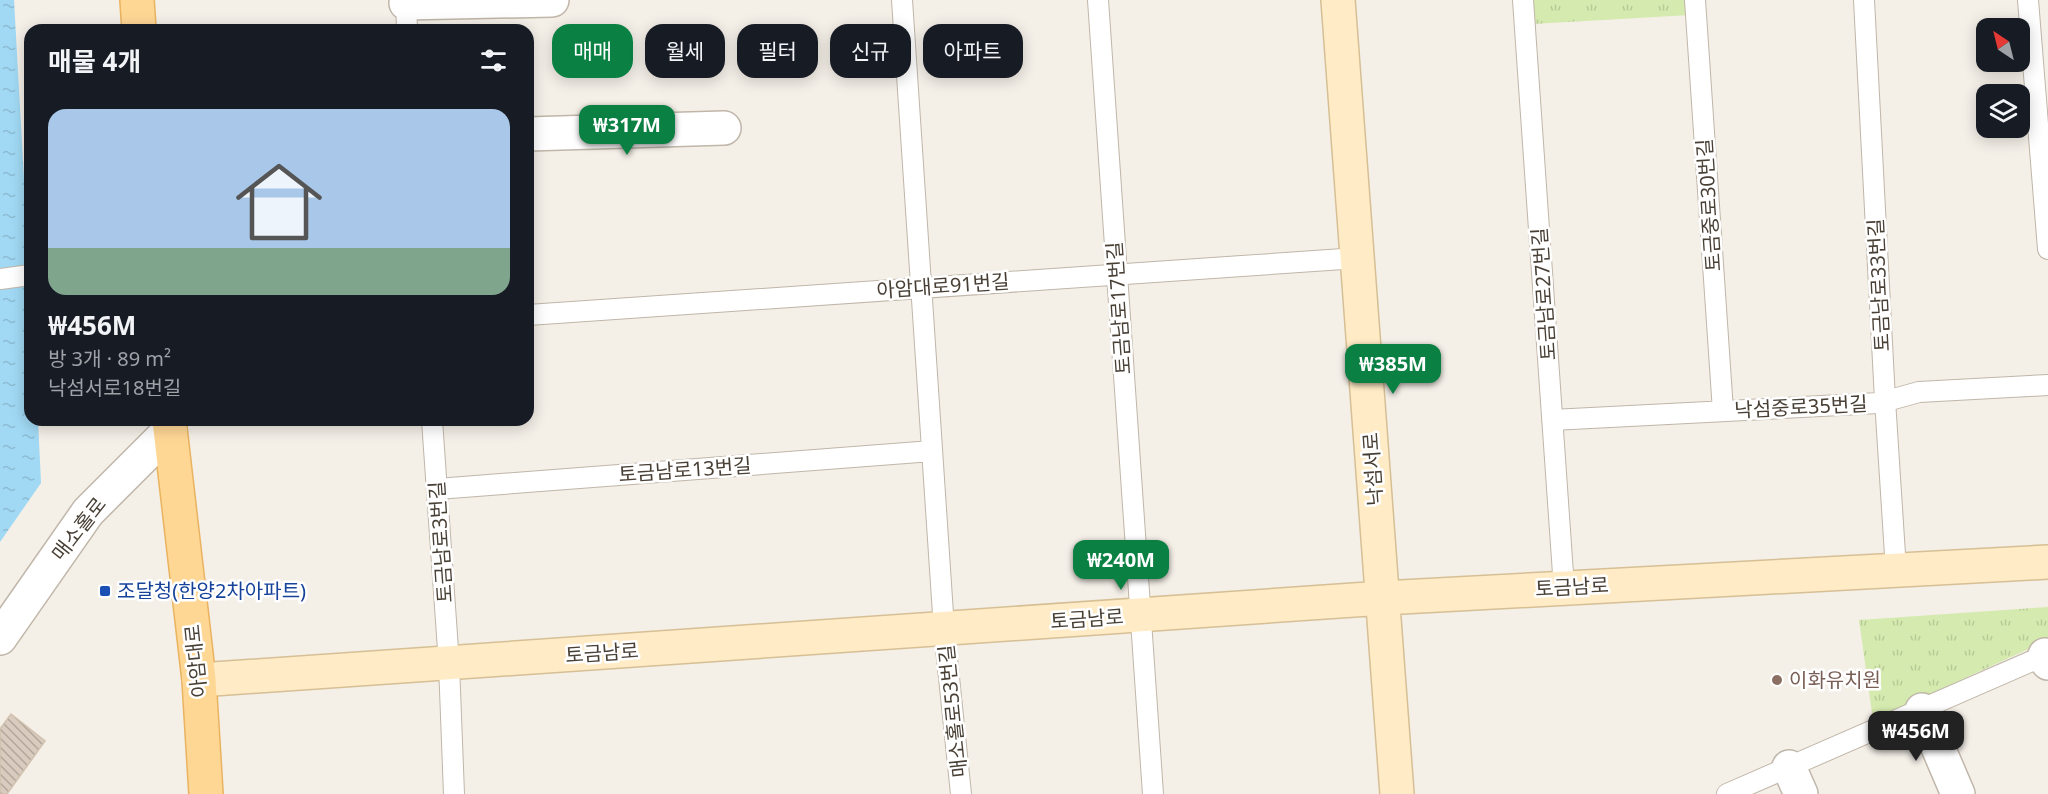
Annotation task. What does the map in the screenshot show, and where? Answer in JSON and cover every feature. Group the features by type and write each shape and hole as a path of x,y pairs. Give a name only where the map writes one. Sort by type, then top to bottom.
{"main road":[{"path":"137,0 139,24"},
{"name":"아암대로","path":"170,426 198,680 206,794"}],"street":[{"path":"406,11 552,0"},
{"name":"낙섬서로","path":"1338,0 1397,794"},
{"path":"534,134 724,128"},
{"name":"매소홀로","path":"0,638 88,512 169,426"},
{"name":"토금남로","path":"198,680 1383,598 2048,562"},
{"path":"1922,710 1958,794"}],"lane":[{"path":"902,0 944,629"},
{"name":"토금남로17번길","path":"1098,0 1153,794"},
{"name":"토금남로27번길","path":"1523,0 1564,588"},
{"name":"토금중로30번길","path":"1695,0 1723,411"},
{"name":"토금남로33번길","path":"1864,0 1896,570"},
{"path":"2028,0 2048,249"},
{"name":"아암대로91번길","path":"534,315 1358,258"},
{"path":"0,279 24,276"},
{"name":"낙섬중로35번길","path":"1552,420 1879,403 1919,392 2048,385"},
{"name":"토금남로3번길","path":"432,426 449,664 454,794"},
{"name":"토금남로13번길","path":"437,489 932,451"},
{"name":"매소홀로53번길","path":"944,629 961,794"},
{"path":"1727,794 1795,780 1922,710 2047,658"}],"green space":[{"path":"1531,0 1689,0 1690,15 1533,24"},
{"path":"2048,607 2048,640 1873,720 1859,620"}],"water":[{"path":"0,0 14,0 24,178 24,426 38,426 41,483 0,542"}],"building":[{"path":"11,714 45,741 7,794 0,794 0,729"}],"place":[{"name":"조달청(한양2차아파트)","path":"105,591"},
{"name":"이화유치원","path":"1777,680"}]}
